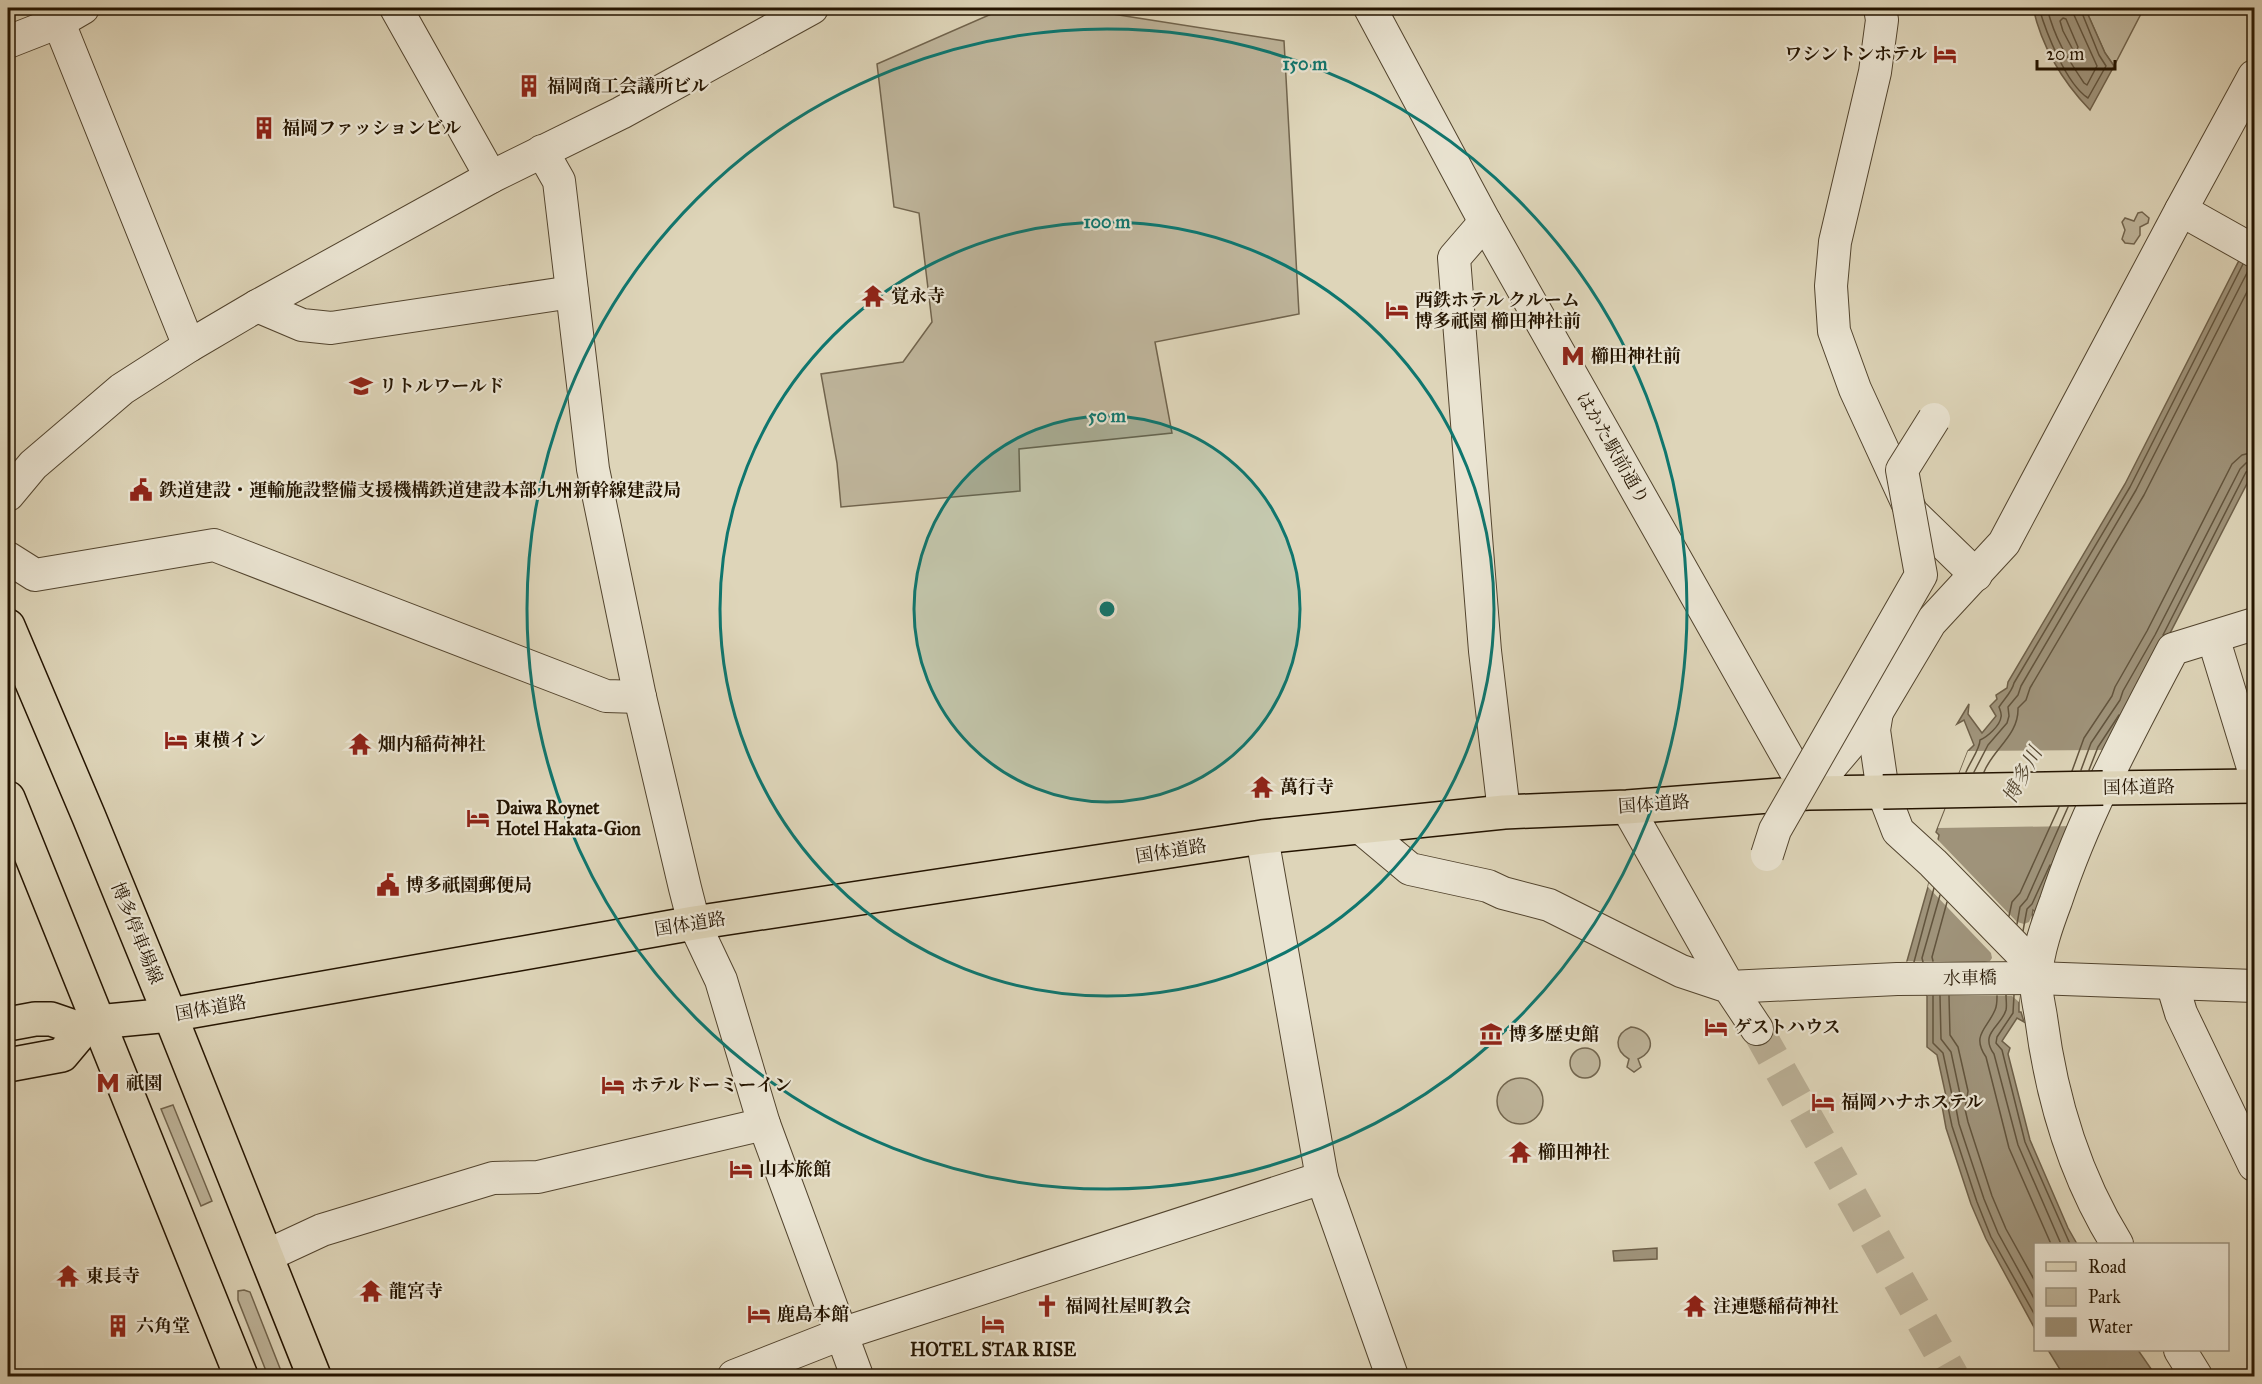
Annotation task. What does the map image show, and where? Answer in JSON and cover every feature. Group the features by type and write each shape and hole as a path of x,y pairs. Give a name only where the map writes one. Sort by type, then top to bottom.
{"main road":[{"name":"博多停車場線","path":"8,626 170,1015 314,1377"},
{"name":"国体道路","path":"90,1026 170,1015 694,923 1263,837 1504,812 1627,807 1808,793 2254,786"},
{"path":"8,798 90,1026 241,1377"},
{"path":"8,1024 35,1019 51,1019 90,1026"},
{"path":"8,1065 62,1055 90,1026"}],"street":[{"path":"396,8 491,177"},
{"path":"8,495 33,465 122,389 189,346 491,177 621,113 812,8"},
{"name":"はかた駅前通り","path":"1370,8 1485,222 1808,793"},
{"path":"1880,8 1882,20 1875,72 1835,242 1831,286 1834,331 1855,389 1912,513 1976,575"},
{"path":"8,42 65,12 189,346"},
{"path":"1808,793 1877,712 1930,623 2004,543 2254,76"},
{"path":"542,151 559,181 593,469 640,698 694,923 721,980 764,1124 857,1377"},
{"path":"2181,210 2249,248"},
{"path":"1485,222 1454,258 1485,651 1504,812"},
{"path":"257,306 302,325 331,328 572,292"},
{"path":"1767,855 1775,830 1921,575 1902,470 1934,419"},
{"path":"8,558 35,575 214,545 606,696 640,698"},
{"path":"2028,971 2043,938 2068,865 2103,788 2173,649 2254,624"},
{"path":"2213,637 2254,771"},
{"path":"1877,712 1874,730 1883,792 1898,831 1933,863 2028,971 2054,1095 2079,1167 2116,1243"},
{"path":"1627,807 1729,987 1757,1029"},
{"name":"水車橋","path":"1361,828 1410,869 1488,886 1503,893 1549,905 1681,972 1729,987 1917,979 2028,971 2172,983 2254,986"},
{"path":"1263,837 1322,1178 1392,1377"},
{"path":"2172,983 2181,1012 2254,1166"},
{"path":"266,1256 322,1230 493,1178 538,1177 764,1124"},
{"path":"734,1377 841,1334 1322,1178"},
{"path":"2181,1351 2196,1377"}],"green space":[{"path":"1005,8 1074,8 1284,41 1299,314 1155,342 1172,433 1019,449 1020,491 841,507 837,463 821,374 903,362 932,322 919,213 894,207 877,64"},
{"path":"2085,8 2144,8 2114,66 2105,53"},
{"path":"2142,212 2149,218 2148,223 2140,227 2140,235 2134,244 2125,243 2122,239 2125,230 2122,222 2125,218 2134,221 2138,213"},
{"path":"1631,1027 1643,1032 1650,1040 1649,1050 1638,1059 1641,1067 1634,1072 1627,1067 1629,1059 1621,1051 1618,1042 1621,1034"},
{"path":"1585,1048 1591,1049 1599,1057 1599,1069 1591,1077 1585,1078 1579,1077 1571,1069 1570,1063 1571,1057 1579,1049"},
{"path":"1520,1078 1536,1085 1543,1101 1536,1117 1520,1124 1504,1117 1497,1101 1504,1085"},
{"path":"173,1105 212,1201 201,1206 161,1109"},
{"path":"238,1291 250,1292 283,1376 268,1376 238,1300"}],"water":[{"path":"2033,8 2085,8 2105,53 2114,66 2090,110 2054,63"},
{"name":"博多川","path":"2254,231 2254,470 2133,705 2103,750 2076,826 2036,912 2033,910 2019,1002 2019,1012 2024,1022 2017,1018 2002,1041 2010,1048 2008,1054 2030,1140 2076,1243 2034,1243 2034,1327 1986,1239 1971,1204 1946,1128 1942,1106 1946,1096 1937,1055 1927,1047 1927,996 1907,961 1928,887 1939,835 1936,832 1968,751 1974,745 1964,720 1957,724 1969,704 1968,714 1982,733 1996,716 1990,706 1997,699 1996,695 2007,688 2008,682 2125,484"},
{"path":"1657,1248 1657,1259 1614,1261 1613,1251"},
{"path":"2049,1351 2139,1351 2156,1376 2064,1376"}],"pier":[{"path":"2103,750 2076,826 1938,828 1968,751"},
{"path":"1937,839 2017,922 2024,924 2029,922 2032,915 2019,1002 2012,996 1927,996 1907,961 1985,962 1992,958 1991,953 1928,887"}],"tunnel":[{"path":"1757,1029 1953,1376"}],"place":[{"name":"ワシントンホテル","path":"1945,54"},
{"name":"福岡商工会議所ビル","path":"529,86"},
{"name":"福岡ファッションビル","path":"264,128"},
{"name":"覚永寺","path":"873,296"},
{"name":"西鉄ホテル クルーム 博多祇園 櫛田神社前","path":"1397,310"},
{"name":"櫛田神社前","path":"1573,356"},
{"name":"リトルワールド","path":"361,386"},
{"name":"鉄道建設・運輸施設整備支援機構鉄道建設本部九州新幹線建設局","path":"141,490"},
{"name":"東横イン","path":"176,740"},
{"name":"畑内稲荷神社","path":"360,744"},
{"name":"萬行寺","path":"1262,787"},
{"name":"Daiwa Roynet Hotel Hakata-Gion","path":"478,818"},
{"name":"博多祇園郵便局","path":"388,885"},
{"name":"ゲストハウス","path":"1716,1027"},
{"name":"博多歴史館","path":"1491,1034"},
{"name":"祇園","path":"108,1083"},
{"name":"ホテルドーミーイン","path":"613,1085"},
{"name":"福岡ハナホステル","path":"1823,1102"},
{"name":"櫛田神社","path":"1520,1152"},
{"name":"山本旅館","path":"741,1169"},
{"name":"東長寺","path":"68,1276"},
{"name":"龍宮寺","path":"371,1291"},
{"name":"福岡社屋町教会","path":"1047,1306"},
{"name":"注連懸稲荷神社","path":"1695,1306"},
{"name":"鹿島本館","path":"759,1314"},
{"name":"HOTEL STAR RISE","path":"993,1324"},
{"name":"六角堂","path":"118,1326"}]}
